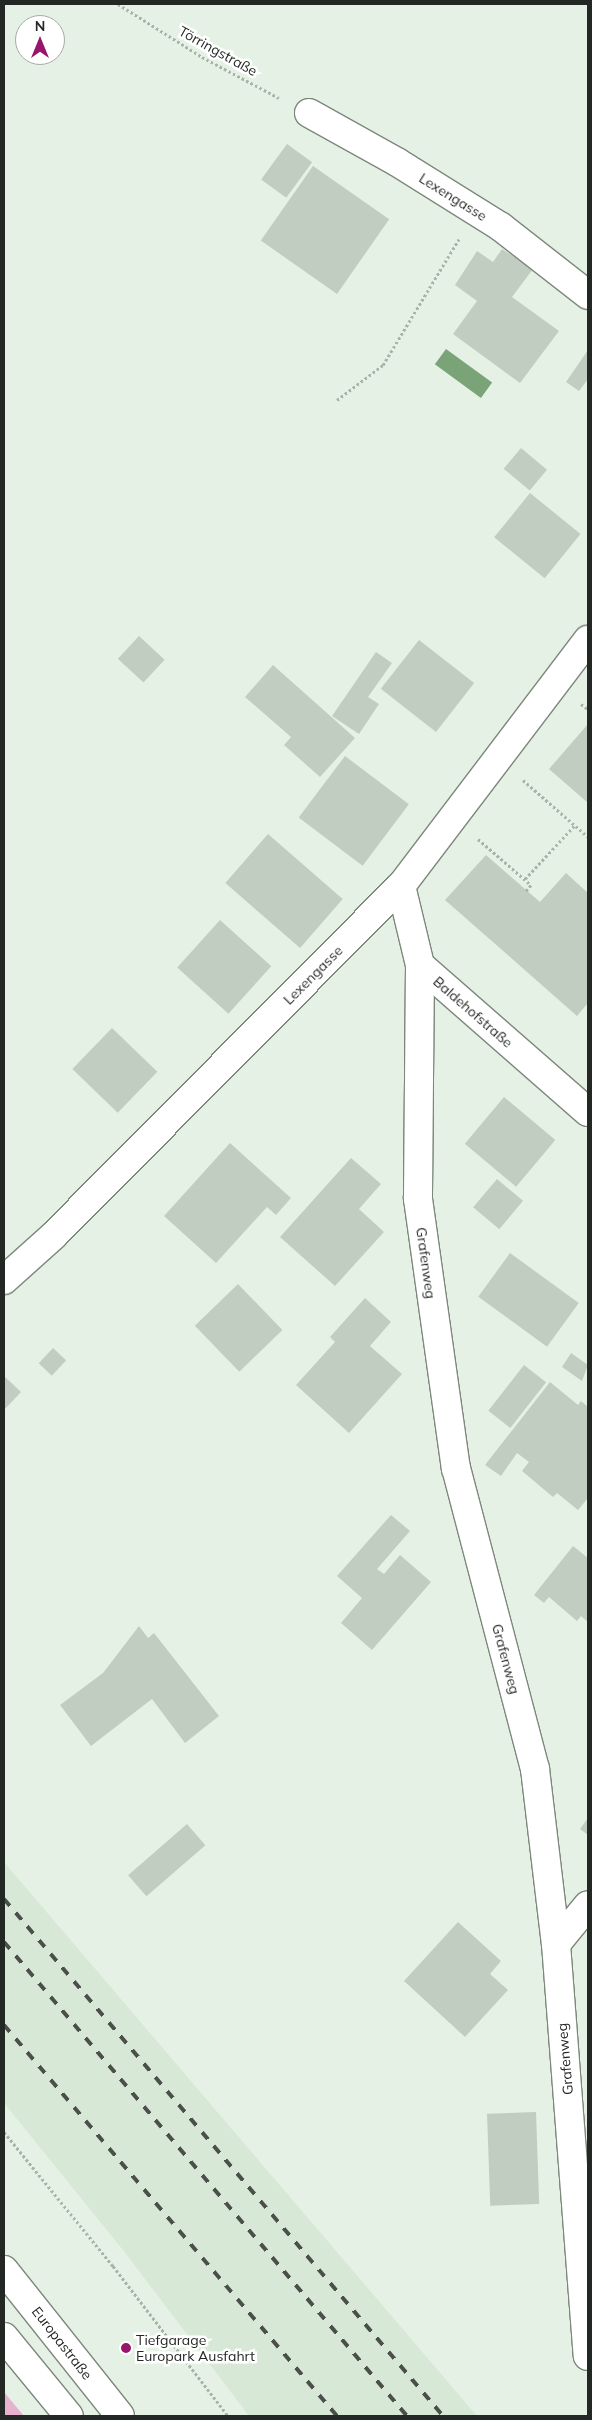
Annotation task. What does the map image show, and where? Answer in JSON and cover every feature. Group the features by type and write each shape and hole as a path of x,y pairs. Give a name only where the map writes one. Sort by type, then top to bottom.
{"street":[{"name":"Lexengasse","path":"309,113 475,211 588,295"},
{"name":"Lexengasse","path":"4,1280 53,1236 401,886 588,640"},
{"path":"401,886 420,965"},
{"name":"Baldehofstraße","path":"420,965 588,1112"},
{"name":"Grafenweg","path":"420,965 418,1199 445,1403 456,1468 535,1769 556,1944 588,2356"},
{"path":"556,1944 588,1905"},
{"name":"Europastraße","path":"4,2270 120,2416"},
{"path":"4,2337 69,2416"}],"path":[{"name":"Törringstraße","path":"118,4 202,58 309,113"},
{"path":"337,400 383,365 475,211"},
{"path":"498,758 588,837"},
{"path":"453,818 525,879 531,885 526,891"},
{"path":"525,879 575,825"},
{"path":"4,2132 113,2266 228,2416"}],"shaded area":[{"path":"446,349 492,383 481,398 435,364"},
{"path":"4,1862 477,2416 249,2416 123,2250 4,2103"},
{"path":"4,2392 24,2416 4,2416"}],"building":[{"path":"287,144 312,162 286,198 261,180"},
{"path":"313,166 389,219 337,294 261,241"},
{"path":"502,249 533,269 512,297 559,331 520,383 453,334 477,301 455,285 477,251 493,262"},
{"path":"588,350 588,379 579,391 566,382"},
{"path":"521,448 547,470 530,491 504,469"},
{"path":"530,493 581,534 545,578 494,537"},
{"path":"139,636 165,660 143,683 118,659"},
{"path":"419,640 474,683 436,732 381,689"},
{"path":"376,652 392,663 368,697 379,704 359,734 332,716"},
{"path":"273,665 355,738 320,777 284,745 291,737 245,697"},
{"path":"588,724 588,803 549,769"},
{"path":"345,756 409,804 363,866 299,817"},
{"path":"268,834 343,899 300,948 225,883"},
{"path":"486,855 540,902 566,873 588,893 588,1003 577,1016 445,900"},
{"path":"220,920 271,966 228,1014 177,968"},
{"path":"112,1028 157,1072 118,1113 72,1069"},
{"path":"504,1097 555,1140 516,1187 465,1144"},
{"path":"230,1143 291,1198 276,1215 267,1207 216,1263 164,1216"},
{"path":"351,1158 381,1184 359,1209 384,1232 335,1286 280,1237"},
{"path":"497,1179 523,1201 499,1229 473,1207"},
{"path":"510,1253 579,1303 547,1347 478,1297"},
{"path":"238,1284 282,1330 239,1372 195,1326"},
{"path":"365,1298 391,1322 370,1346 402,1374 349,1433 296,1385 335,1342 330,1337"},
{"path":"53,1348 66,1360 52,1376 39,1363"},
{"path":"571,1353 588,1365 582,1381 562,1367"},
{"path":"524,1365 546,1382 510,1428 488,1411"},
{"path":"4,1376 21,1392 4,1410"},
{"path":"550,1382 578,1405 581,1401 588,1407 588,1498 578,1510 557,1493 553,1497 522,1471 529,1462 517,1453 501,1476 485,1465"},
{"path":"391,1515 410,1531 377,1569 384,1574 400,1555 431,1582 372,1650 341,1623 362,1598 337,1576"},
{"path":"573,1546 588,1558 588,1622 581,1616 577,1621 549,1597 544,1603 534,1595"},
{"path":"139,1626 148,1638 154,1633 219,1716 185,1743 152,1699 91,1746 60,1705 103,1673"},
{"path":"588,1818 588,1835 580,1829"},
{"path":"187,1824 205,1845 147,1896 128,1875"},
{"path":"458,1922 501,1961 490,1974 508,1990 465,2037 404,1981"},
{"path":"536,2112 539,2204 490,2206 487,2114"}],"railway":[{"path":"4,1899 443,2416"},
{"path":"4,1942 407,2416"},
{"path":"4,2025 337,2416"}],"place":[{"name":"Tiefgarage Europark Ausfahrt","path":"126,2348"}]}
